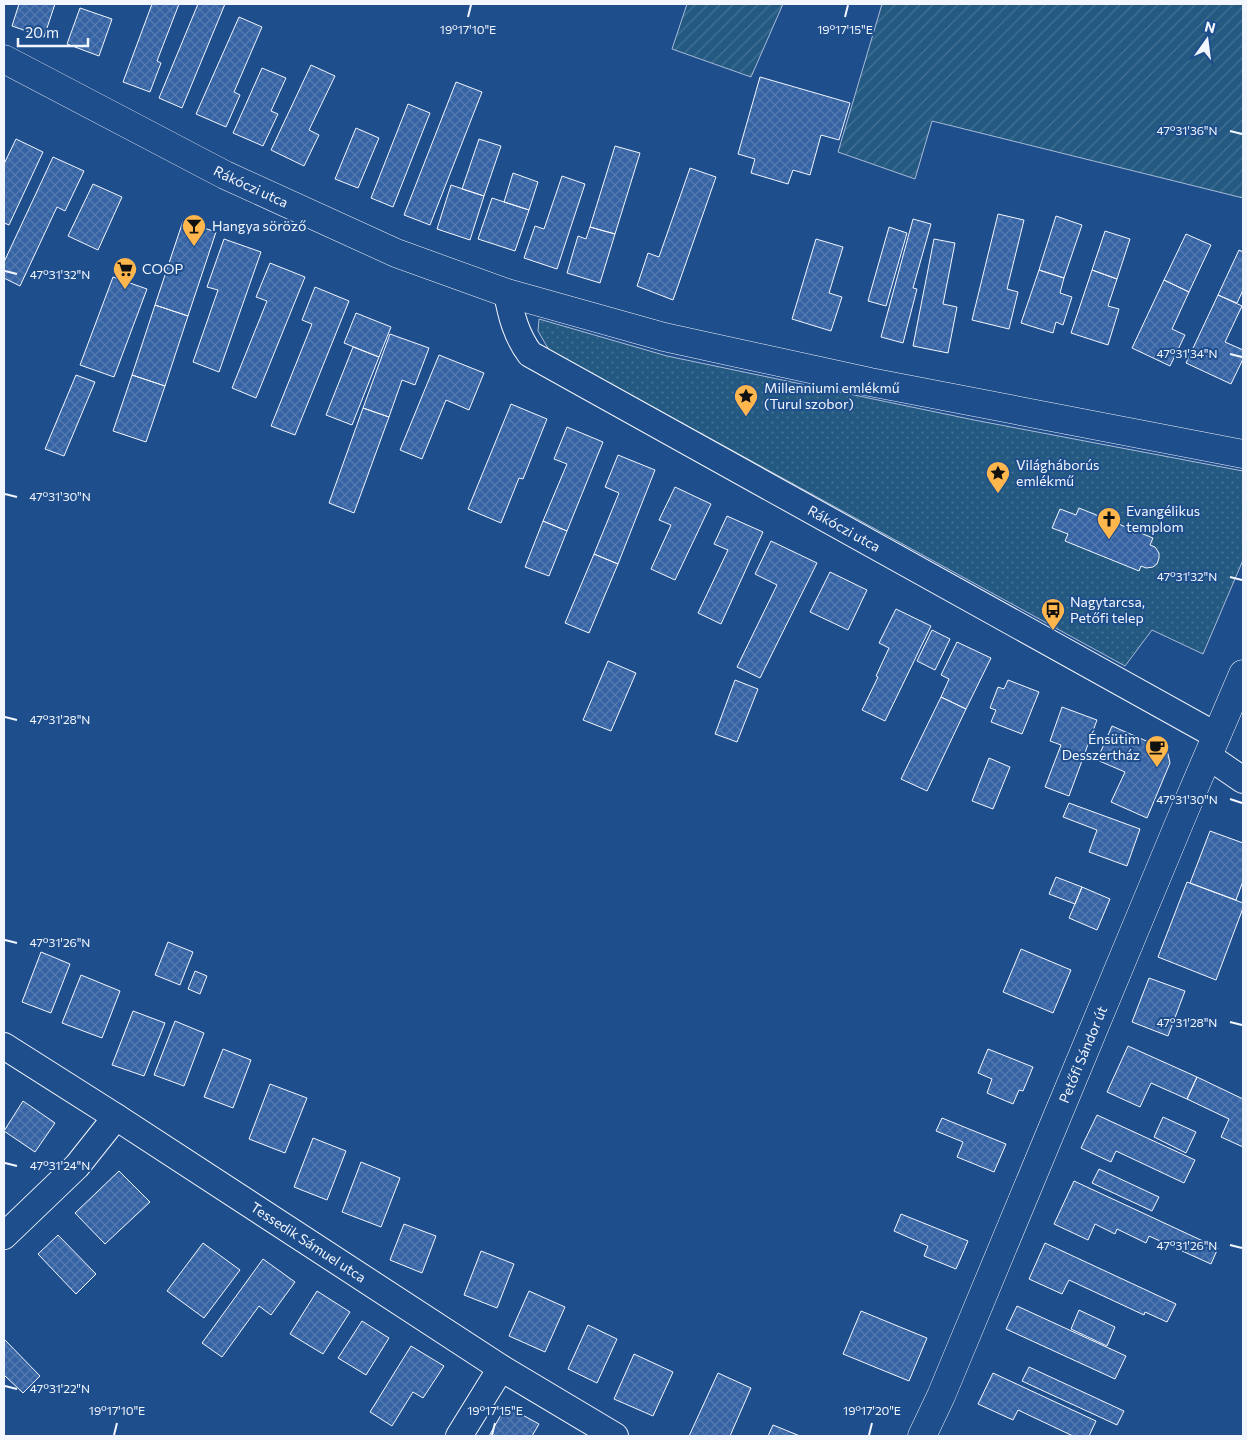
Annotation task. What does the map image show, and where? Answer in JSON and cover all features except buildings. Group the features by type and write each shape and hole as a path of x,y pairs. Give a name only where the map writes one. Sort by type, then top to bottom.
{"main road":[{"name":"Rákóczi utca","path":"4,59 225,175 396,253 507,293 664,338 870,382 1243,454"},
{"name":"Petőfi Sándor út","path":"922,1436 941,1396 1243,674"}],"street":[{"name":"Rákóczi utca","path":"507,293 512,318 521,342 530,354 1212,746 1243,780"},
{"name":"Tessedik Sámuel utca","path":"4,1046 502,1368 614,1436"},
{"path":"4,1236 77,1166 116,1117"},
{"path":"459,1436 502,1368"}],"shaded area":[{"path":"687,4 783,4 751,77 672,49"},
{"path":"882,4 1243,4 1243,198 932,121 915,179 838,152"},
{"path":"539,319 667,356 974,420 1243,471 1243,560 1203,654 1152,630 1125,666 549,350 538,331"}],"place":[{"name":"Hangya söröző","path":"194,247"},
{"name":"COOP","path":"125,290"},
{"name":"Millenniumi emlékmű (Turul szobor)","path":"746,417"},
{"name":"Világháborús emlékmű","path":"998,494"},
{"name":"Evangélikus templom","path":"1109,540"},
{"name":"Nagytarcsa, Petőfi telep","path":"1053,631"},
{"name":"Énsütim Desszertház","path":"1157,768"}]}
